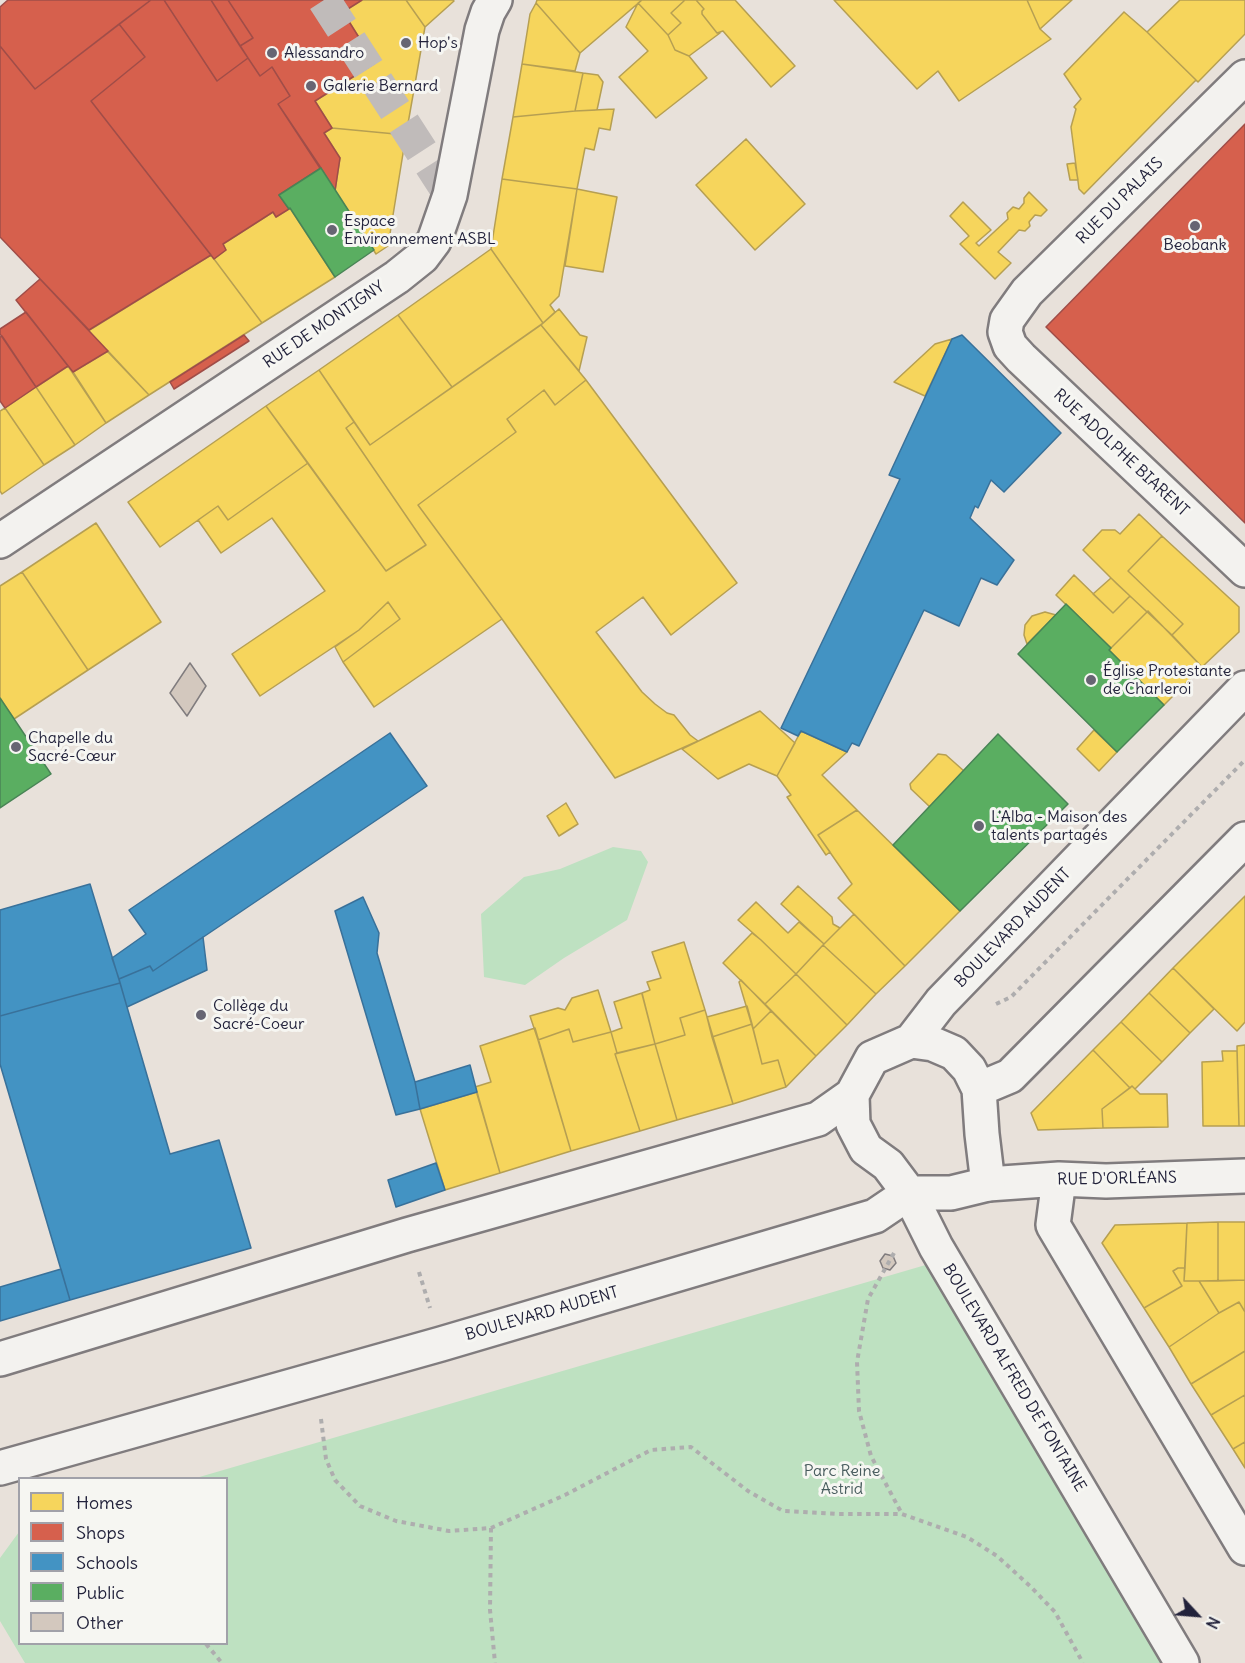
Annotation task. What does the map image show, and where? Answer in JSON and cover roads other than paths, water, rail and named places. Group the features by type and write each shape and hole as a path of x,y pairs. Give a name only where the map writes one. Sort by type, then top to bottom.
{"street":[{"name":"RUE DE MONTIGNY","path":"0,541 397,277 422,257 434,241 450,195 482,30 495,0"},
{"name":"RUE DU PALAIS","path":"1005,332 1007,320 1027,292 1245,77"},
{"name":"RUE ADOLPHE BIARENT","path":"1005,332 1010,346 1021,358 1245,570"},
{"name":"BOULEVARD AUDENT","path":"0,1359 407,1235 818,1119 852,1095 872,1058 911,1041 941,1002 1245,688"},
{"path":"979,1089 1010,1076 1245,839"},
{"path":"909,1193 951,1192 988,1184 979,1089 969,1069 954,1053 933,1044 911,1041"},
{"name":"BOULEVARD ALFRED DE FONTAINE","path":"852,1095 853,1124 866,1149 888,1166 909,1193 936,1246 1182,1663"},
{"name":"RUE D'ORLÉANS","path":"988,1184 1059,1179 1106,1181 1245,1176"},
{"path":"1059,1179 1053,1225 1245,1548"},
{"name":"BOULEVARD AUDENT","path":"0,1468 441,1344 875,1216 909,1193"}],"tunnel":[{"path":"324,0 450,195"}],"place":[{"name":"Hop's","path":"406,43"},
{"name":"Alessandro","path":"272,53"},
{"name":"Galerie Bernard","path":"311,86"},
{"name":"Beobank","path":"1195,226"},
{"name":"Espace Environnement ASBL","path":"332,230"},
{"name":"Église Protestante de Charleroi","path":"1091,680"},
{"name":"Chapelle du Sacré-Cœur","path":"16,747"},
{"name":"L'Alba - Maison des talents partagés","path":"979,826"},
{"name":"Collège du Sacré-Coeur","path":"201,1015"}],"park label":[{"name":"Parc Reine Astrid","path":"842,1480"}]}
